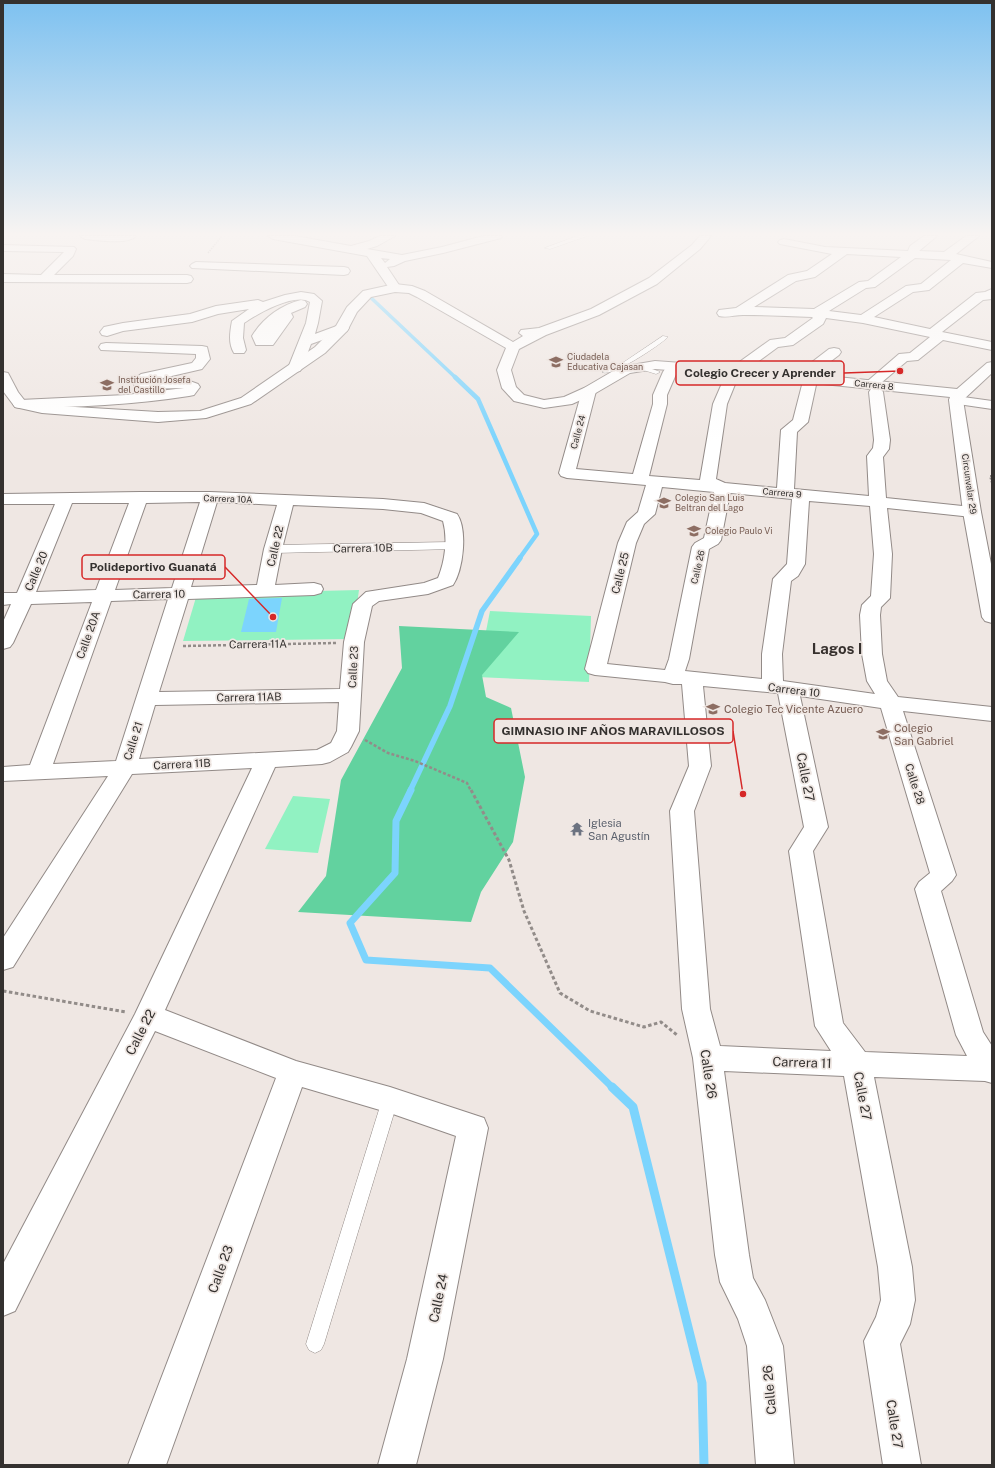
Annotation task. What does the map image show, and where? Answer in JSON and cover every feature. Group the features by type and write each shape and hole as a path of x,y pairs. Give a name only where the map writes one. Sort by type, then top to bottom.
{"street":[{"path":"156,336 126,338 111,335 106,332 108,330 123,327 136,327 192,318 216,310 235,317 269,305"},
{"path":"281,314 299,305"},
{"path":"295,368 312,323 315,305"},
{"path":"3,376 11,393 20,404 42,409 158,416 200,415 246,401 295,368 320,350 342,328 350,310 356,305"},
{"path":"438,305 513,347 541,332 595,312 609,305"},
{"path":"739,311 749,305"},
{"path":"816,313 830,305"},
{"path":"863,319 886,305"},
{"path":"939,336 934,332 969,305"},
{"path":"723,313 739,311 816,313 863,319 992,346"},
{"path":"723,488 709,482 708,479 720,404 733,374 776,343 788,342 806,330 820,318 816,313"},
{"path":"235,317 236,338 239,350"},
{"path":"176,333 204,328"},
{"path":"304,342 342,328"},
{"path":"487,333 508,334 541,332"},
{"path":"873,389 904,357 913,357 939,336"},
{"path":"20,404 116,401 152,398 189,392 193,387 187,384 141,385 139,381 146,377 197,366 203,359 202,350 106,347"},
{"name":"Carrera 8","path":"513,347 504,370 509,388 519,398 532,402 555,403 567,401 599,382 628,368 672,366 733,374 958,397 992,405"},
{"path":"804,381 834,352"},
{"path":"144,360 146,362 146,377"},
{"path":"958,397 992,366"},
{"name":"Carrera 8","path":"628,368 663,372 733,374"},
{"name":"Calle 25","path":"595,669 627,543 636,522 646,514 648,481 660,404 663,372"},
{"name":"Calle 27","path":"804,381 800,422 789,430 796,564 791,572 782,578 772,654 816,827 801,851 829,1026 857,1064 895,1267 898,1300 892,1324 882,1341 902,1465"},
{"name":"Calle 24","path":"567,473 599,382"},
{"name":"Calle 28","path":"873,389 882,440 881,449 875,456 883,554 880,598 872,605 870,615 872,654 877,681 891,703 893,715 943,875 928,890 970,1035 992,1070"},
{"name":"Circunvalar 29","path":"958,397 972,512 992,618"},
{"name":"Carrera 9","path":"567,473 972,512"},
{"name":"Calle 26","path":"723,488 712,540 701,547 679,659 700,766 682,811 696,1009 708,1058 732,1255 737,1282 753,1312 765,1346 775,1465"},
{"name":"Carrera 10A","path":"3,500 140,497 210,498 383,504 424,508 452,518 455,526 453,546"},
{"name":"Calle 20A","path":"38,773 140,497"},
{"name":"Calle 20","path":"3,643 24,598 66,498"},
{"name":"Calle 21","path":"3,960 125,768 162,646 210,498"},
{"name":"Calle 22","path":"265,590 286,501"},
{"name":"Carrera 10B","path":"274,549 453,546"},
{"name":"Calle 23","path":"348,731 354,642 363,604 373,596 428,588 446,581 449,573 453,546"},
{"name":"Carrera 10","path":"3,599 314,589"},
{"name":"Carrera 10","path":"595,669 781,688 891,703 992,714"},
{"name":"Carrera 11AB","path":"146,699 351,695"},
{"name":"Carrera 11B","path":"3,774 322,757 340,747 348,731"},
{"name":"Calle 22","path":"3,1299 148,1016 267,760"},
{"path":"148,1016 294,1072 390,1100"},
{"name":"Carrera 11","path":"708,1058 992,1070"},
{"name":"Calle 23","path":"147,1465 294,1072"},
{"name":"Calle 24","path":"390,1100 473,1128 425,1359 397,1465"}],"lane":[{"path":"599,382 628,368 665,337"},
{"path":"315,1344 390,1100"}],"path":[{"path":"992,476 990,476 992,483"},
{"name":"Carrera 11A","path":"162,646 354,642"},
{"path":"348,731 388,752 415,761 467,783 509,860 524,911 560,993 590,1011 644,1027 661,1022 678,1036"},
{"path":"3,991 148,1016"}],"green space":[{"path":"359,590 352,639 183,641 197,594"},
{"path":"490,611 591,616 589,682 477,677"},
{"path":"399,626 519,632 482,675 486,697 511,708 525,777 513,842 481,892 471,922 298,912 326,876 341,780 402,668"},
{"path":"293,796 330,799 318,853 265,849"}],"water":[{"path":"282,598 276,632 241,632 249,599"}],"waterway":[{"path":"378,305 456,378"},
{"path":"455,377 478,399 537,534 519,559"},
{"path":"410,791 450,706 482,611 520,558"},
{"path":"411,790 396,821 395,873 350,923 366,960 490,968 613,1088"},
{"path":"612,1087 633,1107 702,1383 704,1465"}],"place":[{"name":"Ciudadela Educativa Cajasan","path":"556,362"},
{"name":"Colegio Crecer y Aprender","path":"900,371"},
{"name":"Institución Josefa del Castillo","path":"107,385"},
{"name":"Colegio San Luis Beltran del Lago","path":"664,503"},
{"name":"Colegio Paulo Vi","path":"694,531"},
{"name":"Polideportivo Guanatá","path":"273,617"},
{"name":"Colegio Tec Vicente Azuero","path":"713,709"},
{"name":"Colegio San Gabriel","path":"883,734"},
{"name":"GIMNASIO INF AÑOS MARAVILLOSOS","path":"743,794"},
{"name":"Iglesia San Agustín","path":"577,829"}],"district":[{"name":"Lagos I","path":"837,649"}]}
